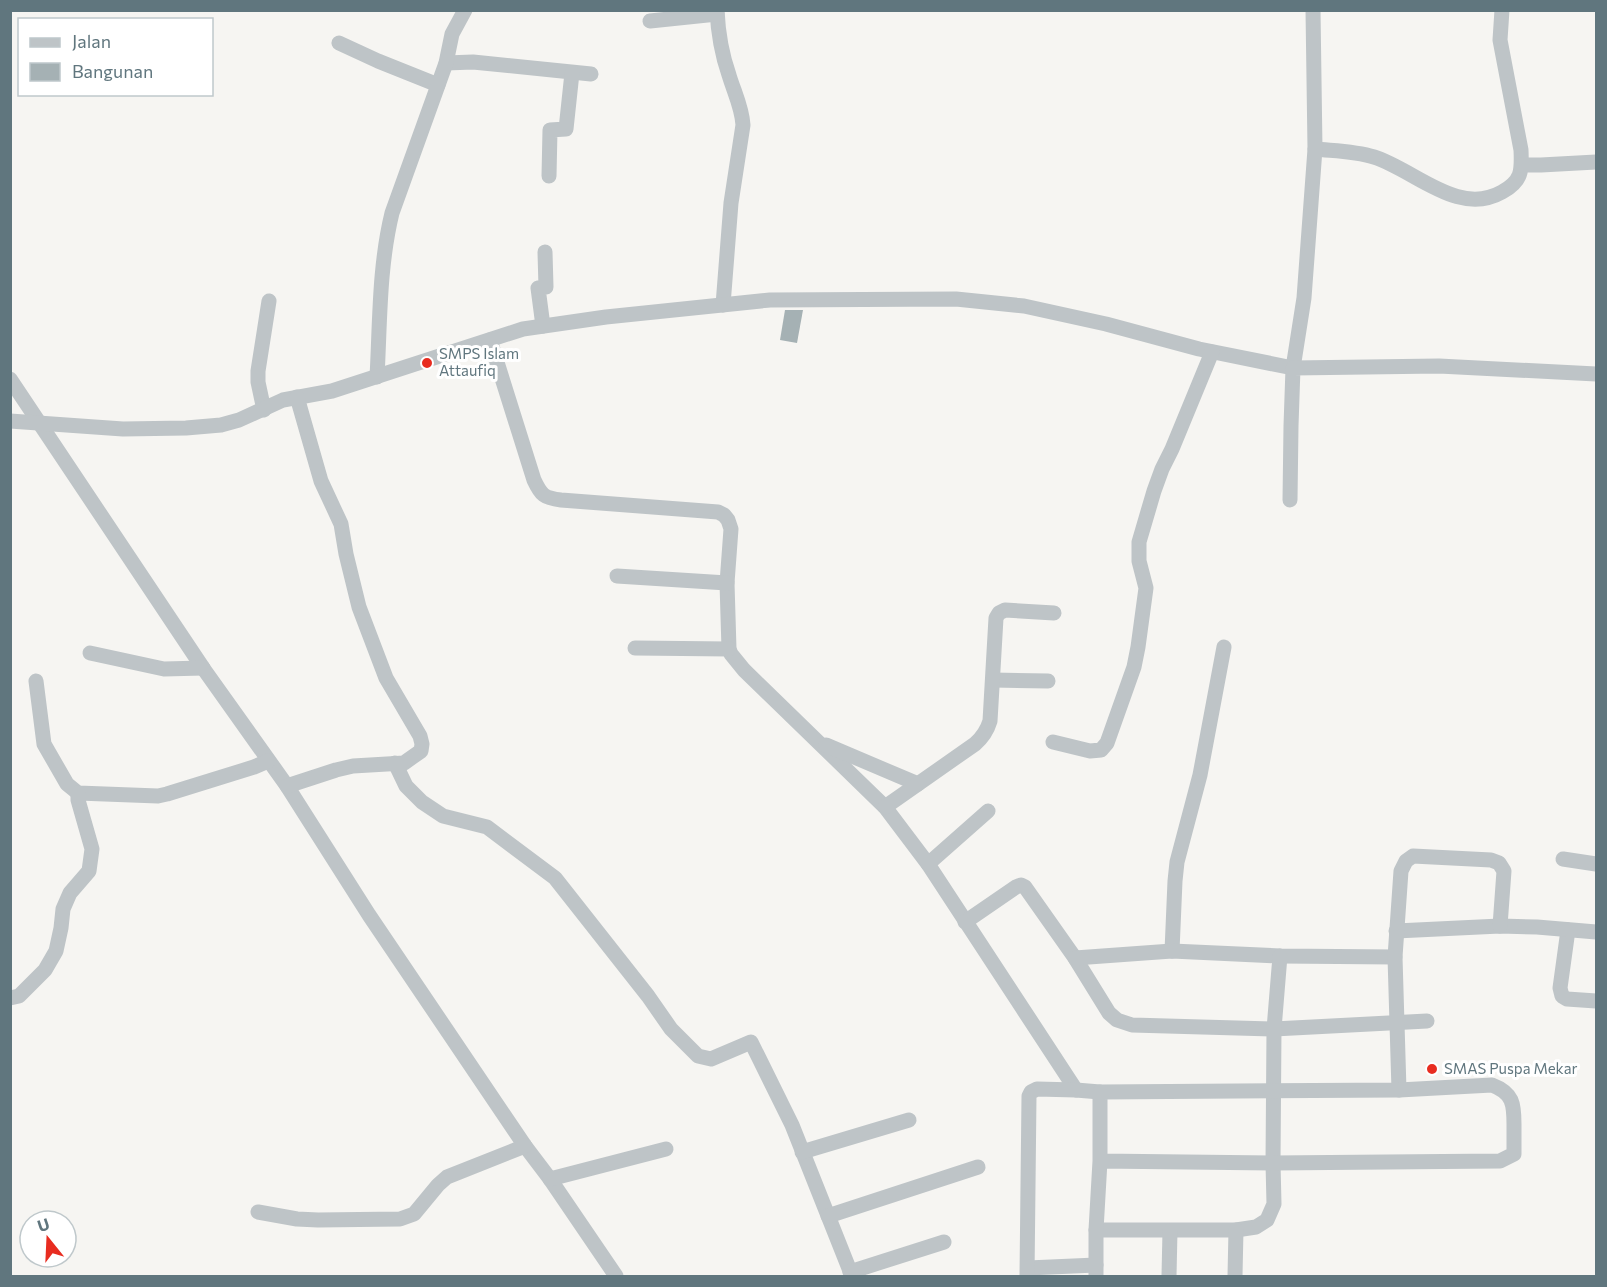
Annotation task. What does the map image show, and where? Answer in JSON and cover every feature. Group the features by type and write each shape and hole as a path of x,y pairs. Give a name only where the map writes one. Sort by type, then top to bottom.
{"street":[{"path":"376,377 384,252 388,228 446,63 452,34 465,10"},
{"path":"1290,500 1293,368 1304,298 1315,149 1313,10"},
{"path":"1315,149 1376,158 1452,196 1472,200 1490,198 1504,191 1517,181 1522,165 1500,40 1502,10"},
{"path":"650,21 717,12 726,64 742,112 743,125 731,203 723,305"},
{"path":"339,43 438,85"},
{"path":"446,63 473,62 591,74"},
{"path":"549,176 550,130 566,129 572,73"},
{"path":"1522,165 1596,162"},
{"path":"543,326 538,288 546,287 545,252"},
{"path":"10,421 123,429 186,428 221,424 239,420 283,400 332,391 523,329 689,307 770,300 956,299 1024,306 1106,324 1212,352 1293,368 1439,366 1596,374"},
{"path":"264,410 258,371 269,301"},
{"path":"490,340 534,480 543,495 550,499 718,512 728,520 731,529 727,583 731,654 744,670 885,807 928,864 1076,1090"},
{"path":"1053,742 1090,751 1101,750 1107,742 1134,667 1138,647 1146,588 1139,561 1139,542 1162,469 1212,352"},
{"path":"10,379 203,668 287,786 369,915 525,1146 616,1276"},
{"path":"287,786 353,766 404,763 421,751 422,744 420,736 386,678 359,607 341,524 321,481 297,397"},
{"path":"617,576 727,583"},
{"path":"885,807 982,738 988,729 996,618 999,613 1005,610 1054,613"},
{"path":"1172,951 1177,862 1200,775 1224,647"},
{"path":"635,648 729,649"},
{"path":"90,653 164,669 203,668"},
{"path":"993,680 1048,681"},
{"path":"36,681 44,744 67,784 78,793 167,794 268,761"},
{"path":"818,741 918,784"},
{"path":"395,763 406,786 422,802 443,816 487,827 555,878 648,996 671,1029 698,1056 711,1059 751,1042 792,1125 851,1274 944,1242"},
{"path":"10,998 19,996 45,970 56,951 63,909 70,893 88,872 92,849 78,793"},
{"path":"928,864 988,811"},
{"path":"1399,1090 1395,957 1401,871 1406,861 1413,856 1491,860 1499,863 1504,871 1500,926"},
{"path":"1563,860 1596,864"},
{"path":"965,921 1017,886 1025,887 1075,958 1109,1012 1117,1020 1132,1025 1274,1029 1426,1021"},
{"path":"1396,931 1500,926 1596,932"},
{"path":"1568,930 1560,988 1562,996 1567,999 1596,1001"},
{"path":"1075,958 1172,951 1280,956 1395,957"},
{"path":"1096,1230 1236,1230 1256,1227 1267,1220 1274,1204 1274,1029 1280,956"},
{"path":"1100,1092 1096,1271 1028,1272 1029,1096 1037,1089 1100,1092 1399,1090 1491,1085 1502,1089 1510,1098 1514,1108 1514,1154 1500,1161 1273,1163 1100,1161"},
{"path":"802,1152 909,1120"},
{"path":"258,1212 297,1219 400,1219 414,1214 438,1185 447,1178 525,1146"},
{"path":"550,1179 666,1149"},
{"path":"828,1216 978,1167"},
{"path":"1235,1276 1236,1230"},
{"path":"1168,1276 1170,1231"}],"building":[{"path":"785,310 803,310 797,343 780,340"}],"place":[{"name":"SMPS Islam Attaufiq","path":"427,363"},
{"name":"SMAS Puspa Mekar","path":"1432,1069"}]}
